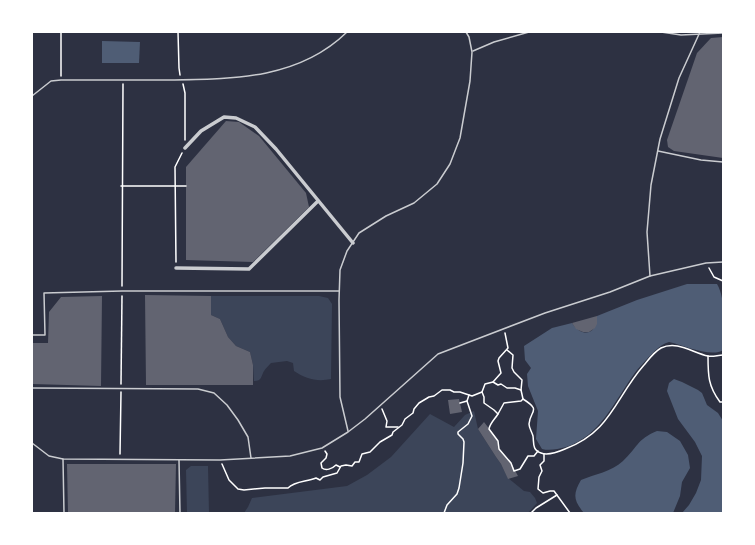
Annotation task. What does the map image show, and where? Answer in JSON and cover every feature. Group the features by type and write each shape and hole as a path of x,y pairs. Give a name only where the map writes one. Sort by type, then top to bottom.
{"street":[{"path":"185,148 201,131 224,117 236,118 255,127 276,149 353,243"},
{"path":"176,268 249,269 318,201"}],"lane":[{"path":"32,96 51,81 61,80 207,80 256,76 282,70 314,57 337,42 347,32"},
{"path":"348,432 340,397 340,270 347,251 359,233 386,216 414,203 437,184 450,164 460,138 470,81 472,52 469,37 466,32"},
{"path":"472,52 494,42 529,32"},
{"path":"661,32 681,35 723,33"},
{"path":"650,276 647,232 651,185 660,140 679,78 700,33"},
{"path":"658,151 701,160 723,162"},
{"path":"32,443 50,456 63,459 120,458 220,460 290,456 322,448 348,432 380,406 438,354 545,313 610,292 650,276 708,263 723,262"},
{"path":"32,335 45,335 44,293 339,291"},
{"path":"32,388 198,388 214,393 227,405 248,437 251,458"},
{"path":"63,459 64,513"},
{"path":"179,460 180,513"}],"path":[{"path":"61,32 61,80"},
{"path":"178,32 179,68"},
{"path":"120,458 123,80"},
{"path":"185,93 185,124"},
{"path":"175,167 176,268"},
{"path":"121,186 186,186"},
{"path":"708,263 710,271 714,277 723,281"},
{"path":"498,414 484,403 482,392 485,384 492,382 501,373 498,362 499,358 507,350 505,329"},
{"path":"507,350 513,355 512,368 522,380 521,390 523,399 531,404 533,408 529,424 535,450 544,454 555,453 566,449 591,436 615,409 635,376 654,354 662,348 673,345 708,356 723,355"},
{"path":"708,356 708,374 710,385 720,402 723,402"},
{"path":"492,382 498,385 501,384 507,388 521,390"},
{"path":"322,448 327,454 326,458 321,462 322,468 325,470 336,466 352,466 355,462 359,462 362,454 370,452 380,442 392,435 398,427 402,426 405,419 413,413 414,409 422,400 434,396 442,390 460,392 472,396 482,392"},
{"path":"444,513 447,505 457,494 459,488 463,463 464,442 458,432 468,424 472,416 467,401 469,395"},
{"path":"523,399 521,401 504,402 495,420 490,424 489,429 498,441 499,450 511,463 514,471 520,469 528,456 534,456 538,451"},
{"path":"460,403 467,401"},
{"path":"380,406 385,413 387,421 386,427 398,427"},
{"path":"544,454 544,460 540,465 542,471 539,477 538,489 542,493 553,491 570,513"},
{"path":"220,460 230,480 238,489 244,490 288,488 294,484 310,481 316,478 320,480 323,477 335,474 340,467"},
{"path":"531,513 536,508 557,495"}],"shaded area":[{"path":"102,41 140,42 139,63 102,63"},
{"path":"687,284 717,284 723,307 723,350 712,353 669,342 662,345 637,370 613,407 588,435 578,442 566,447 551,450 542,449 536,439 538,411 528,386 527,374 531,368 525,360 524,346 552,328 572,323 580,331 592,331 597,316 637,300"},
{"path":"211,296 319,296 328,298 332,304 331,379 316,380 303,376 294,371 293,363 287,361 271,363 264,371 261,378 254,381 250,352 236,346 228,337 220,319 211,315"},
{"path":"674,379 702,393 707,405 718,413 723,421 723,513 682,513 696,493 701,480 702,456 695,442 678,419 667,391 669,383"},
{"path":"474,411 478,429 501,464 508,478 524,491 530,492 535,498 537,503 528,513 244,513 252,498 347,486 367,475 391,457 430,414 454,427 465,415"},
{"path":"657,431 667,432 680,441 688,455 690,468 682,482 680,496 673,513 584,513 575,497 581,480 618,465 645,437"},
{"path":"191,466 208,466 209,513 187,513 186,470"}],"building":[{"path":"723,37 723,158 674,151 668,147 667,140 697,53 711,38"},
{"path":"226,121 239,122 259,136 306,193 309,207 253,262 186,260 186,167"},
{"path":"145,295 211,296 211,315 220,319 228,337 236,346 250,352 253,365 253,385 146,385"},
{"path":"102,296 101,386 32,384 32,343 48,343 49,312 61,297"},
{"path":"597,316 597,324 595,328 589,332 583,332 576,329 572,323"},
{"path":"459,399 462,412 450,414 448,400"},
{"path":"484,422 498,441 499,449 511,463 518,476 508,479 501,464 478,429"},
{"path":"67,464 176,464 175,513 68,513"}]}
